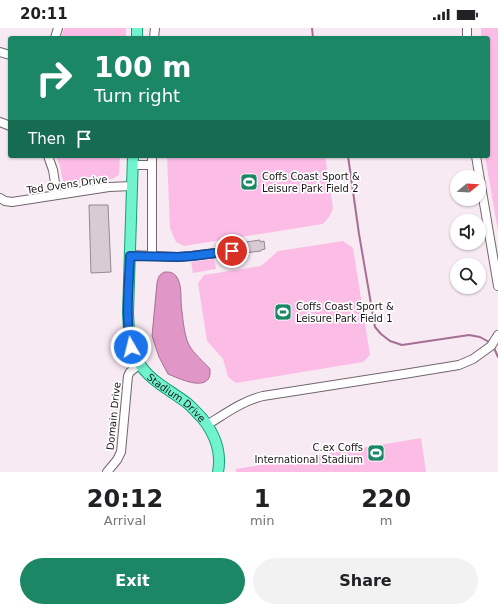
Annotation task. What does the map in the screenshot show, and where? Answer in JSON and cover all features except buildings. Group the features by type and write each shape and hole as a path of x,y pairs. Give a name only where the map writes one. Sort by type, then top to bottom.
{"main road":[{"name":"Stadium Drive","path":"133,161 128,313 131,347 140,364 148,374 188,404 207,425 215,438 218,447 218,472"}],"street":[{"path":"49,158 53,170 57,195"},
{"path":"152,158 152,256"},
{"path":"476,158 498,286"},
{"path":"133,161 152,165"},
{"name":"Ted Ovens Drive","path":"2,199 12,202 109,187 132,186"},
{"path":"130,256 185,257 232,251"},
{"path":"207,425 242,403 254,398 402,377 451,367 473,359 491,346 498,335"},
{"name":"Domain Drive","path":"107,472 117,460 121,452 128,376 130,372 140,364"}],"shaded area":[{"path":"64,28 126,28 126,36 62,36"},
{"path":"481,28 498,28 498,231 485,158 490,158 490,36 481,36"},
{"path":"57,158 120,158 119,175 112,179 67,185 63,182"},
{"name":"Coffs Coast Sport & Leisure Park Field 2","path":"167,158 325,158 333,208 329,217 323,224 184,246 176,242 170,228"},
{"name":"Coffs Coast Sport & Leisure Park Field 1","path":"343,241 353,248 370,355 363,362 236,383 228,377 223,359 207,341 198,283 204,275 261,266 278,251"},
{"path":"214,259 216,269 193,273 191,262"},
{"path":"165,272 171,272 175,275 180,284 181,308 186,338 189,345 210,369 210,375 203,383 185,381 168,374 159,357 152,336 157,283 159,276"},
{"name":"C.ex Coffs International Stadium","path":"421,438 426,472 236,472 236,469"}],"waterway":[{"path":"312,28 313,36"},
{"path":"348,158 359,234 375,327 390,341 402,345 469,335 480,337 489,342"},
{"path":"494,348 498,357"}],"place":[{"name":"Coffs Coast Sport & Leisure Park Field 2","path":"249,182"},
{"name":"Coffs Coast Sport & Leisure Park Field 1","path":"283,312"},
{"name":"C.ex Coffs International Stadium","path":"376,453"}],"route":[{"path":"131,347 128,313 130,256 178,257 232,251"}]}
